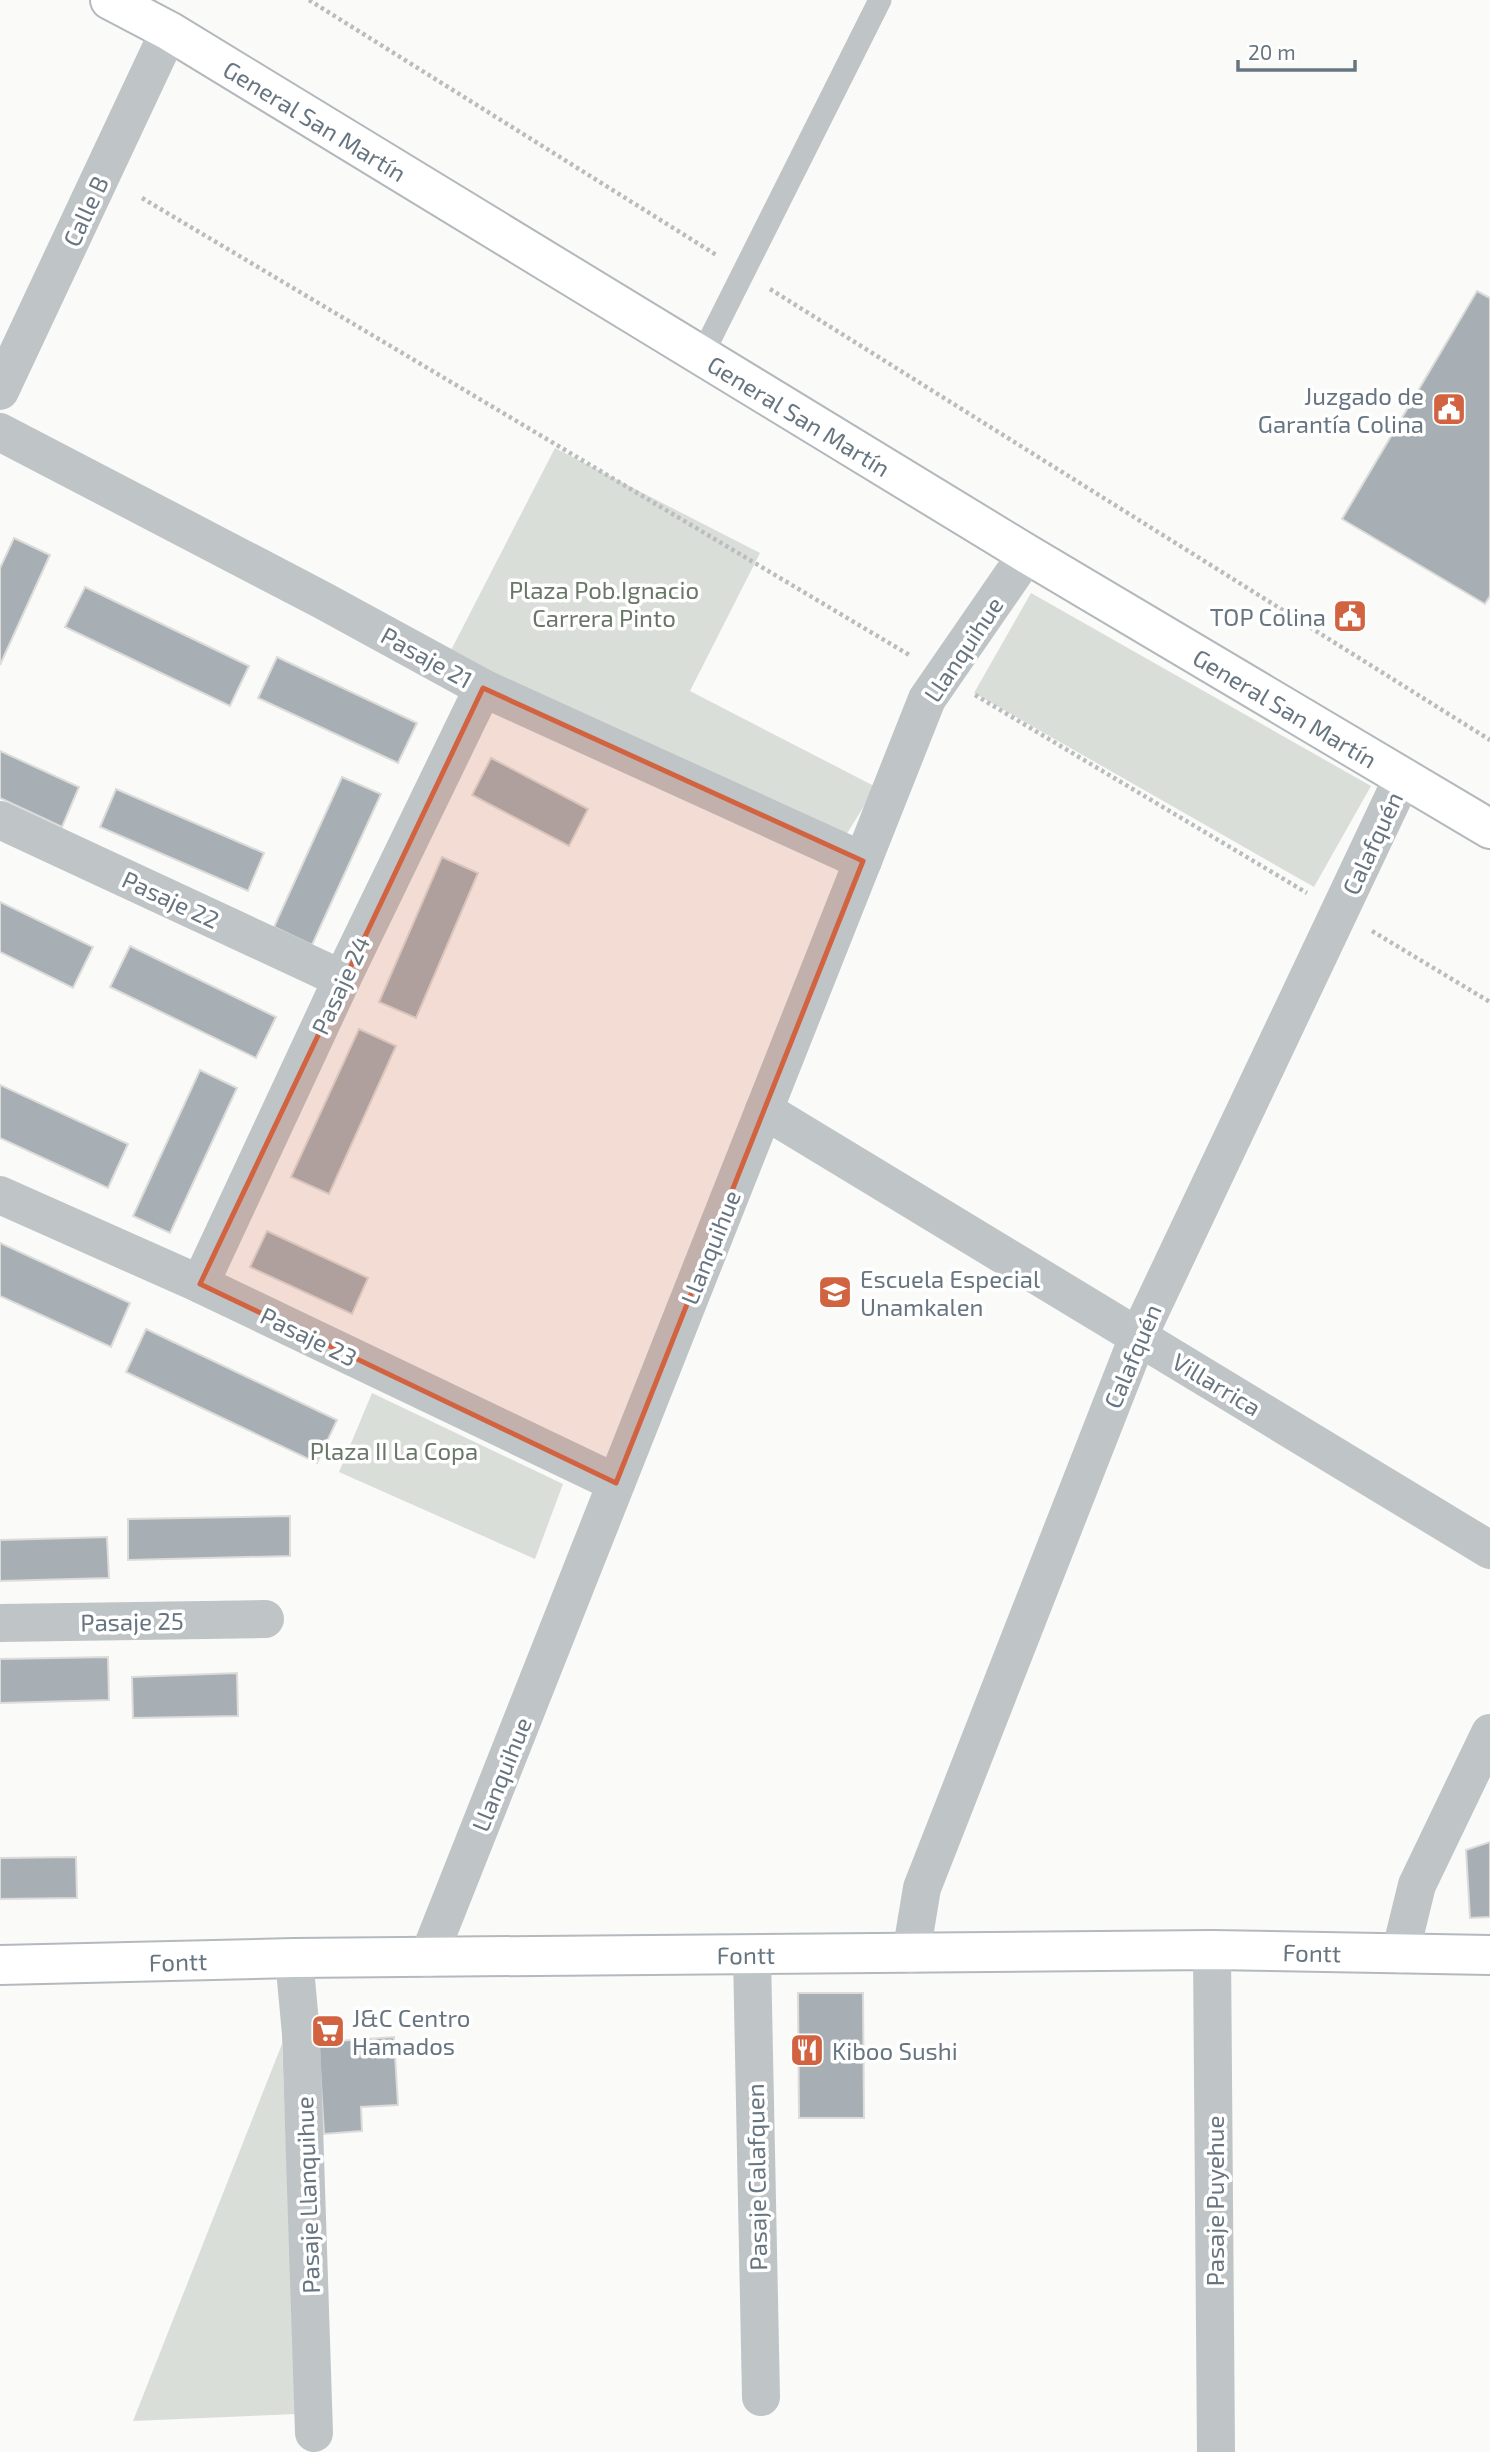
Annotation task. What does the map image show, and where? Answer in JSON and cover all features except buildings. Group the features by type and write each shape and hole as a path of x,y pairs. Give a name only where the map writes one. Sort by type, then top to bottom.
{"main road":[{"name":"General San Martín","path":"110,0 169,31 1027,554 1490,829"},
{"name":"Fontt","path":"0,1965 294,1958 1212,1950 1490,1955"}],"street":[{"name":"Calle B","path":"0,391 169,31"},
{"name":"Pasaje 21","path":"0,432 483,688 863,861"},
{"name":"Llanquihue","path":"428,1958 927,699 1027,554"},
{"name":"Pasaje 24","path":"200,1284 342,979 483,688"},
{"name":"Calafquén","path":"911,1954 922,1888 1138,1336 1404,778"},
{"name":"Pasaje 22","path":"0,820 342,979"},
{"name":"Villarrica","path":"765,1110 1490,1550"},
{"name":"Pasaje 23","path":"0,1195 200,1284 616,1483"},
{"name":"Pasaje 25","path":"0,1623 265,1619"},
{"path":"1399,1954 1417,1885 1490,1733"},
{"name":"Pasaje Puyehue","path":"1212,1950 1216,2452"},
{"name":"Pasaje Calafquen","path":"752,1956 761,2397"},
{"name":"Pasaje Llanquihue","path":"294,1958 301,2034 314,2433"}],"lane":[{"path":"701,357 880,0"}],"path":[{"path":"310,0 723,259"},
{"path":"142,198 917,660"},
{"path":"758,281 1490,740"},
{"path":"965,689 1311,895"},
{"path":"1371,930 1490,1002"}],"highlighted area":[{"path":"483,688 863,861 616,1483 200,1284"}],"green space":[{"name":"Plaza Pob.Ignacio Carrera Pinto","path":"555,448 760,553 690,691 876,787 841,843 448,656"},
{"path":"1031,593 1371,786 1314,887 974,693"},
{"name":"Plaza II La Copa","path":"372,1393 563,1484 535,1559 339,1472"},
{"path":"282,2044 297,2414 133,2421"}],"place":[{"name":"Juzgado de Garantía Colina","path":"1449,409"},
{"name":"TOP Colina","path":"1350,616"},
{"name":"Escuela Especial Unamkalen","path":"835,1292"},
{"name":"J&C Centro Hamados","path":"328,2031"},
{"name":"Kiboo Sushi","path":"807,2050"}]}
